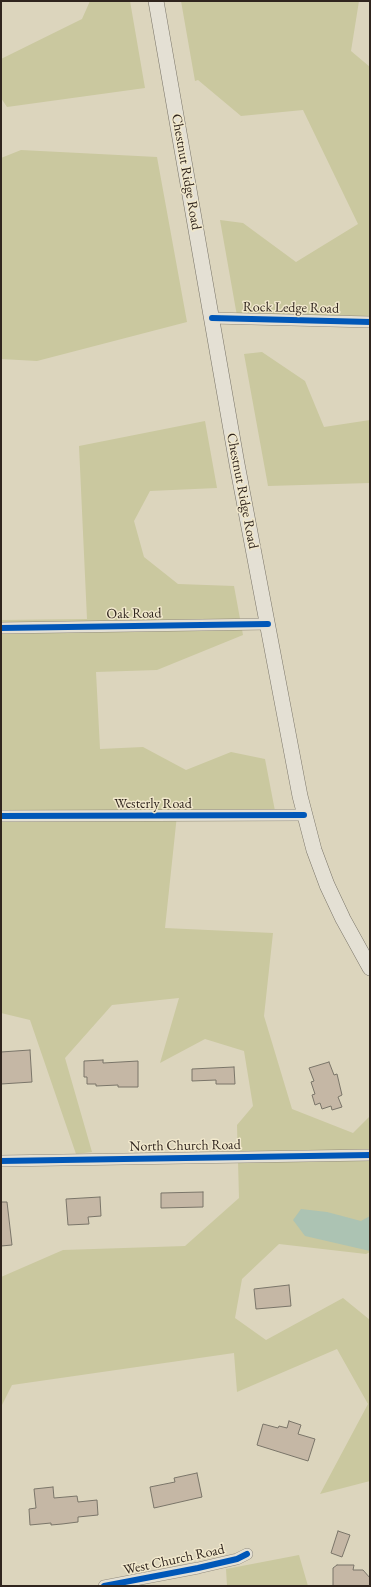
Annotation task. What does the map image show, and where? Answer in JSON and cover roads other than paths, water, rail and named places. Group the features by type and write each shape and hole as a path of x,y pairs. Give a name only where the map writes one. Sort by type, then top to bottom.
{"main road":[{"name":"Chestnut Ridge Road","path":"156,1 237,464 304,815 328,885 343,919 370,968"}],"street":[{"name":"Rock Ledge Road","path":"212,318 370,322"},
{"name":"Oak Road","path":"1,628 268,624"},
{"name":"Westerly Road","path":"1,816 304,815"},
{"name":"North Church Road","path":"1,1161 370,1155"},
{"name":"West Church Road","path":"104,1586 198,1568 237,1559 247,1554"}]}
